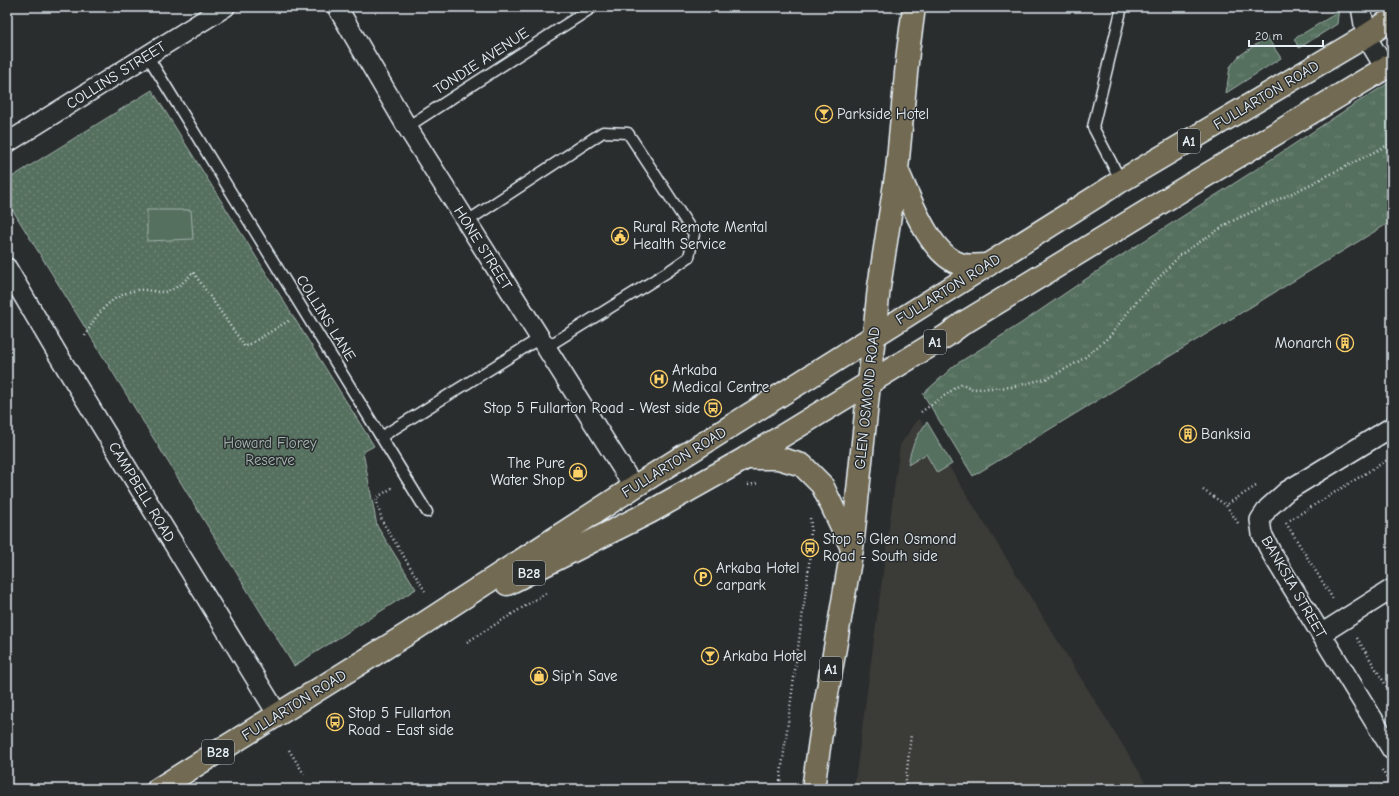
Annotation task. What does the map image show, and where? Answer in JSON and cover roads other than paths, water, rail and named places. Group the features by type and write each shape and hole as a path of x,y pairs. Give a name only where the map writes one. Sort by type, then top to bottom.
{"main road":[{"name":"GLEN OSMOND ROAD","path":"813,789 825,706 852,549 873,336 897,170 908,52 914,7"},
{"name":"FULLARTON ROAD","path":"158,789 409,633 634,487 1121,181 1366,36 1392,19"},
{"name":"FULLARTON ROAD","path":"409,633 650,512 746,458 1184,188 1388,66"},
{"path":"897,170 925,231 942,254 950,260 962,265 988,265"},
{"path":"746,458 778,458 802,465 822,485 852,549"}],"street":[{"name":"COLLINS STREET","path":"7,143 147,55 203,12 225,7"},
{"name":"HONE STREET","path":"337,7 407,127 634,487"},
{"path":"1360,7 1366,36 1388,66"},
{"name":"CAMPBELL ROAD","path":"7,268 61,360 278,715"},
{"name":"BANKSIA STREET","path":"1392,427 1287,491 1268,508 1260,520 1262,534 1272,554 1392,750"},
{"path":"1321,634 1392,589"}],"lane":[{"name":"TONDIE AVENUE","path":"407,127 593,7"},
{"path":"1121,181 1093,127 1122,7"},
{"name":"COLLINS LANE","path":"147,55 427,512"},
{"path":"381,437 669,271 689,257 694,234 628,132 603,132 466,222"}],"place":[{"name":"Parkside Hotel","path":"824,114"},
{"name":"Rural Remote Mental Health Service","path":"620,236"},
{"name":"Monarch","path":"1345,343"},
{"name":"Arkaba Medical Centre","path":"659,379"},
{"name":"Stop 5 Fullarton Road - West side","path":"713,408"},
{"name":"Banksia","path":"1188,434"},
{"name":"The Pure Water Shop","path":"578,472"},
{"name":"Stop 5 Glen Osmond Road - South side","path":"810,548"},
{"name":"Arkaba Hotel carpark","path":"703,577"},
{"name":"Arkaba Hotel","path":"710,656"},
{"name":"Sip'n Save","path":"539,676"},
{"name":"Stop 5 Fullarton Road - East side","path":"335,722"}],"park label":[{"name":"Howard Florey Reserve","path":"270,452"}]}
